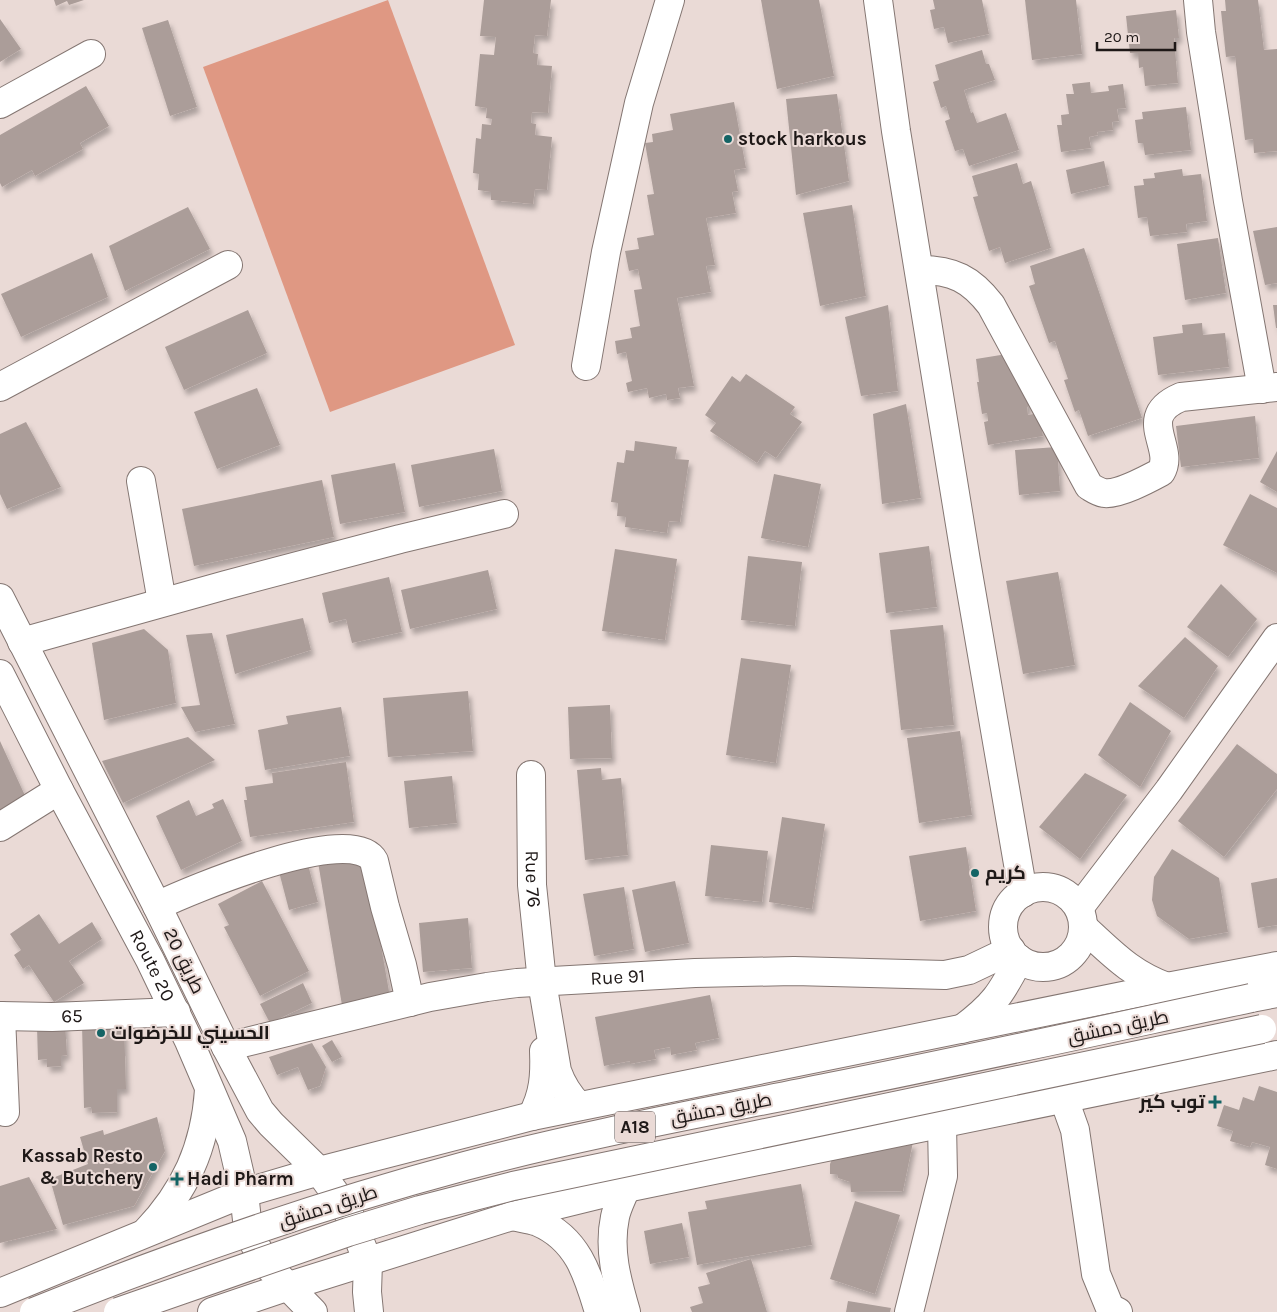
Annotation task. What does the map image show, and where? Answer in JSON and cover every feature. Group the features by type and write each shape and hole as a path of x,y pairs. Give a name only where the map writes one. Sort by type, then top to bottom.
{"main road":[{"path":"586,366 606,252 635,121 670,0"},
{"path":"878,0 896,132 1023,893"},
{"path":"920,270 936,270 952,274 967,281 981,292 991,305 1089,486 1095,490 1110,493 1161,472 1164,463 1158,423 1162,409 1170,402 1181,397 1269,388 1228,201 1201,32 1198,0"},
{"path":"0,104 91,54"},
{"path":"0,387 228,265"},
{"path":"141,481 162,602"},
{"path":"22,642 162,602 400,539 504,514"},
{"name":"طريق 20","path":"0,598 157,906 226,1048 260,1111 318,1171 336,1193 349,1214 368,1262 369,1312"},
{"path":"1166,987 1144,978 1131,970 1081,918 1071,898 1060,891 1048,888 1035,888 1023,893 1014,900 1004,919 1003,930 1006,941 1015,955 1029,964 1039,967 1051,967 1071,957 1078,948 1082,938 1081,918 1277,638"},
{"name":"Route 20","path":"2,682 176,1012 232,1141 244,1193 247,1220 255,1245 268,1267 312,1312"},
{"name":"Rue 76","path":"531,775 532,885 542,982 557,1071 569,1096 579,1106"},
{"path":"0,827 59,790"},
{"path":"157,906 183,893 224,878 283,860 328,850 358,850 366,853 374,861 410,1002"},
{"path":"962,1029 987,1009 997,998 1006,985 1015,955"},
{"name":"Rue 91","path":"226,1048 410,1002 487,987 695,972 794,971 945,975 969,970 1015,955"},
{"path":"0,1293 244,1193 318,1171 532,1116 1277,966"},
{"name":"Rue 76","path":"532,1116 539,1104 545,1076 542,982"},
{"name":"طريق دمشق","path":"34,1312 121,1277 228,1238 383,1189 465,1166 579,1138 958,1061 1264,996"},
{"name":"65","path":"0,1016 52,1017 176,1012"},
{"path":"0,1016 5,1112"},
{"name":"طريق دمشق","path":"118,1312 348,1232 420,1210 513,1186 1270,1028"},
{"path":"223,1311 286,1287 512,1216 626,1188 1277,1055"},
{"path":"146,1232 172,1202 191,1167 204,1129 209,1090"},
{"path":"1064,1099 1073,1122 1078,1144 1096,1274 1112,1310"},
{"path":"232,1141 241,1142 259,1138 271,1124"},
{"path":"909,1312 943,1176 942,1124"},
{"path":"612,1310 616,1278 612,1247 615,1217 626,1188"},
{"path":"512,1216 538,1222 561,1236 579,1256 590,1281 612,1310"}],"shaded area":[{"path":"388,0 515,345 330,412 203,67"}],"building":[{"path":"54,0 84,0 69,5 67,1 56,6"},
{"path":"484,0 551,0 547,36 535,35 533,53 538,54 537,65 552,66 548,113 532,112 531,123 536,124 535,135 552,137 547,190 535,189 533,204 491,200 491,192 478,190 479,174 473,173 476,138 481,139 482,124 491,125 492,119 486,118 487,108 475,106 480,54 494,55 496,37 480,36"},
{"path":"761,0 819,0 834,76 777,89"},
{"path":"933,0 982,0 989,34 948,43 944,27 934,29 930,10 935,9"},
{"path":"1025,0 1076,0 1082,54 1032,60"},
{"path":"1225,0 1258,0 1264,50 1277,49 1277,151 1254,153 1253,139 1245,140 1235,56 1226,57 1221,11 1226,11"},
{"path":"1176,10 1179,38 1174,38 1178,83 1145,86 1143,67 1139,68 1138,53 1130,53 1126,16"},
{"path":"0,19 21,49 0,62"},
{"path":"168,20 197,107 170,116 142,28"},
{"path":"982,50 986,64 989,64 995,80 964,90 971,113 973,112 977,123 1006,113 1019,150 969,166 963,149 955,151 945,121 950,119 946,106 941,108 933,82 939,80 935,65"},
{"path":"1090,82 1091,93 1109,91 1108,86 1123,84 1126,108 1117,109 1119,121 1112,122 1113,130 1097,132 1098,135 1089,137 1091,148 1061,152 1057,125 1062,125 1061,115 1069,114 1066,94 1074,94 1072,84"},
{"path":"86,86 109,126 80,143 83,149 35,176 32,170 2,187 0,183 0,135"},
{"path":"837,94 849,181 796,195 786,99"},
{"path":"734,102 746,168 734,170 738,191 732,192 736,213 706,218 715,265 706,266 711,292 677,298 694,386 678,388 680,398 667,400 666,394 649,398 647,388 628,392 626,383 632,381 626,352 617,354 615,341 632,338 630,328 640,326 634,290 642,289 638,269 629,271 625,251 639,249 637,238 654,235 647,195 654,194 645,143 653,142 652,134 673,130 670,114"},
{"path":"1186,107 1191,150 1145,155 1143,143 1138,143 1135,120 1143,119 1142,112"},
{"path":"1104,161 1109,185 1071,194 1066,170"},
{"path":"1017,163 1023,184 1031,181 1051,248 1005,263 1000,247 989,251 973,197 978,196 972,176"},
{"path":"1182,169 1183,176 1201,174 1207,221 1186,224 1187,232 1150,236 1147,217 1138,218 1134,186 1144,185 1143,179 1155,178 1154,173"},
{"path":"852,205 866,296 820,306 803,213"},
{"path":"188,207 210,249 125,291 109,246"},
{"path":"1277,227 1277,283 1265,285 1253,231"},
{"path":"1218,238 1226,293 1185,300 1177,244"},
{"path":"1084,248 1142,418 1088,436 1079,410 1075,412 1064,380 1068,379 1055,341 1049,343 1029,286 1035,284 1030,266"},
{"path":"92,253 108,297 21,337 1,294"},
{"path":"888,305 898,391 861,396 845,317"},
{"path":"1273,305 1277,305 1277,328 1276,328"},
{"path":"248,310 267,353 184,390 165,347"},
{"path":"1202,323 1203,335 1225,333 1229,367 1158,375 1153,337 1183,333 1182,325"},
{"path":"1013,353 1030,406 1027,407 1028,415 1039,413 1043,436 988,445 984,422 988,421 987,413 982,414 977,382 979,382 976,359"},
{"path":"746,374 795,407 790,414 802,422 776,458 765,451 757,463 710,431 716,423 705,415 732,376 740,382"},
{"path":"257,388 280,445 217,469 194,412"},
{"path":"906,404 921,498 882,504 873,414"},
{"path":"1255,416 1259,458 1181,467 1176,426"},
{"path":"26,422 61,487 7,509 0,494 0,434"},
{"path":"635,441 677,447 675,459 689,460 680,522 669,521 667,533 625,527 626,517 617,516 618,503 611,502 617,462 624,463 626,450 634,451"},
{"path":"1057,447 1060,491 1019,495 1015,450"},
{"path":"494,449 502,491 419,507 411,465"},
{"path":"1277,451 1277,492 1260,482"},
{"path":"395,463 405,512 340,524 331,475"},
{"path":"774,474 821,484 808,547 761,538"},
{"path":"322,480 334,537 194,566 182,509"},
{"path":"1250,494 1277,508 1277,573 1223,545"},
{"path":"929,546 937,607 886,613 879,553"},
{"path":"615,549 677,559 665,640 602,631"},
{"path":"748,556 802,562 795,626 741,620"},
{"path":"488,570 497,609 410,629 401,590"},
{"path":"1058,572 1075,665 1023,674 1006,581"},
{"path":"389,577 402,632 352,643 346,619 329,623 322,593"},
{"path":"1221,584 1257,619 1228,657 1187,627"},
{"path":"303,618 311,650 235,674 226,635"},
{"path":"943,625 954,725 901,730 890,630"},
{"path":"144,629 168,650 176,703 104,720 92,643"},
{"path":"212,633 235,724 195,732 181,707 200,705 186,635"},
{"path":"1185,637 1218,666 1184,718 1138,686"},
{"path":"741,658 791,665 776,763 726,755"},
{"path":"468,691 473,751 388,757 383,698"},
{"path":"1130,702 1171,731 1140,787 1098,755"},
{"path":"610,705 612,758 570,759 568,707"},
{"path":"341,707 350,756 265,770 258,730 288,724 286,716"},
{"path":"960,731 972,815 919,823 907,738"},
{"path":"188,737 215,760 123,803 102,761"},
{"path":"0,741 27,800 0,813"},
{"path":"1237,744 1277,774 1277,789 1224,857 1178,821"},
{"path":"346,762 354,822 250,837 244,800 247,800 245,787 273,783 272,773"},
{"path":"601,768 602,780 621,778 628,855 585,860 577,770"},
{"path":"1085,773 1127,795 1080,859 1039,827"},
{"path":"452,776 457,823 409,828 404,781"},
{"path":"223,799 242,841 181,870 156,816 189,800 196,816 214,808 212,804"},
{"path":"782,817 825,824 812,909 769,902"},
{"path":"711,845 768,851 762,902 705,896"},
{"path":"966,847 976,911 920,921 909,856"},
{"path":"1172,849 1219,878 1228,932 1189,939 1157,916 1152,900 1154,877"},
{"path":"365,854 391,1003 343,1011 318,862"},
{"path":"307,861 318,902 289,910 278,868"},
{"path":"1277,878 1277,925 1258,928 1251,883"},
{"path":"262,881 309,971 260,996 224,927 229,925 218,904"},
{"path":"675,881 689,943 645,952 632,890"},
{"path":"624,887 634,949 594,956 583,894"},
{"path":"39,914 59,944 92,922 102,939 69,961 84,983 54,1002 29,965 23,969 14,955 21,950 10,934"},
{"path":"468,918 472,968 423,972 419,923"},
{"path":"303,983 312,1003 270,1023 260,1004"},
{"path":"710,995 719,1038 695,1043 697,1050 671,1055 670,1047 654,1050 656,1059 604,1066 595,1017"},
{"path":"65,1022 67,1055 61,1056 61,1066 47,1067 47,1059 38,1060 37,1027"},
{"path":"124,1022 126,1089 117,1089 117,1112 92,1113 91,1107 84,1108 82,1024"},
{"path":"332,1040 342,1057 332,1062 322,1046"},
{"path":"312,1043 326,1067 320,1086 308,1090 298,1067 277,1075 269,1057"},
{"path":"1259,1086 1277,1092 1277,1169 1265,1165 1270,1147 1252,1142 1250,1147 1230,1141 1233,1131 1217,1126 1224,1105 1239,1110 1243,1097 1254,1101"},
{"path":"157,1117 165,1151 134,1206 63,1225 50,1179 88,1164 80,1137 103,1130 104,1135"},
{"path":"913,1142 903,1191 851,1192 850,1182 838,1178 837,1174 830,1174 830,1164 833,1157"},
{"path":"29,1177 57,1229 0,1243 0,1186"},
{"path":"801,1184 812,1245 697,1265 688,1212 707,1209 705,1201"},
{"path":"855,1201 900,1215 875,1294 830,1279"},
{"path":"682,1223 689,1257 650,1264 644,1231"},
{"path":"751,1259 767,1312 692,1312 690,1307 703,1303 698,1287 710,1284 706,1273"},
{"path":"848,1301 891,1308 890,1312 846,1312"}],"place":[{"name":"stock harkous","path":"728,139"},
{"name":"كريم","path":"975,873"},
{"name":"الحسيني للخرضوات","path":"101,1033"},
{"name":"توب كير","path":"1215,1102"},
{"name":"Kassab Resto & Butchery","path":"153,1167"},
{"name":"Hadi Pharm","path":"177,1179"}]}
